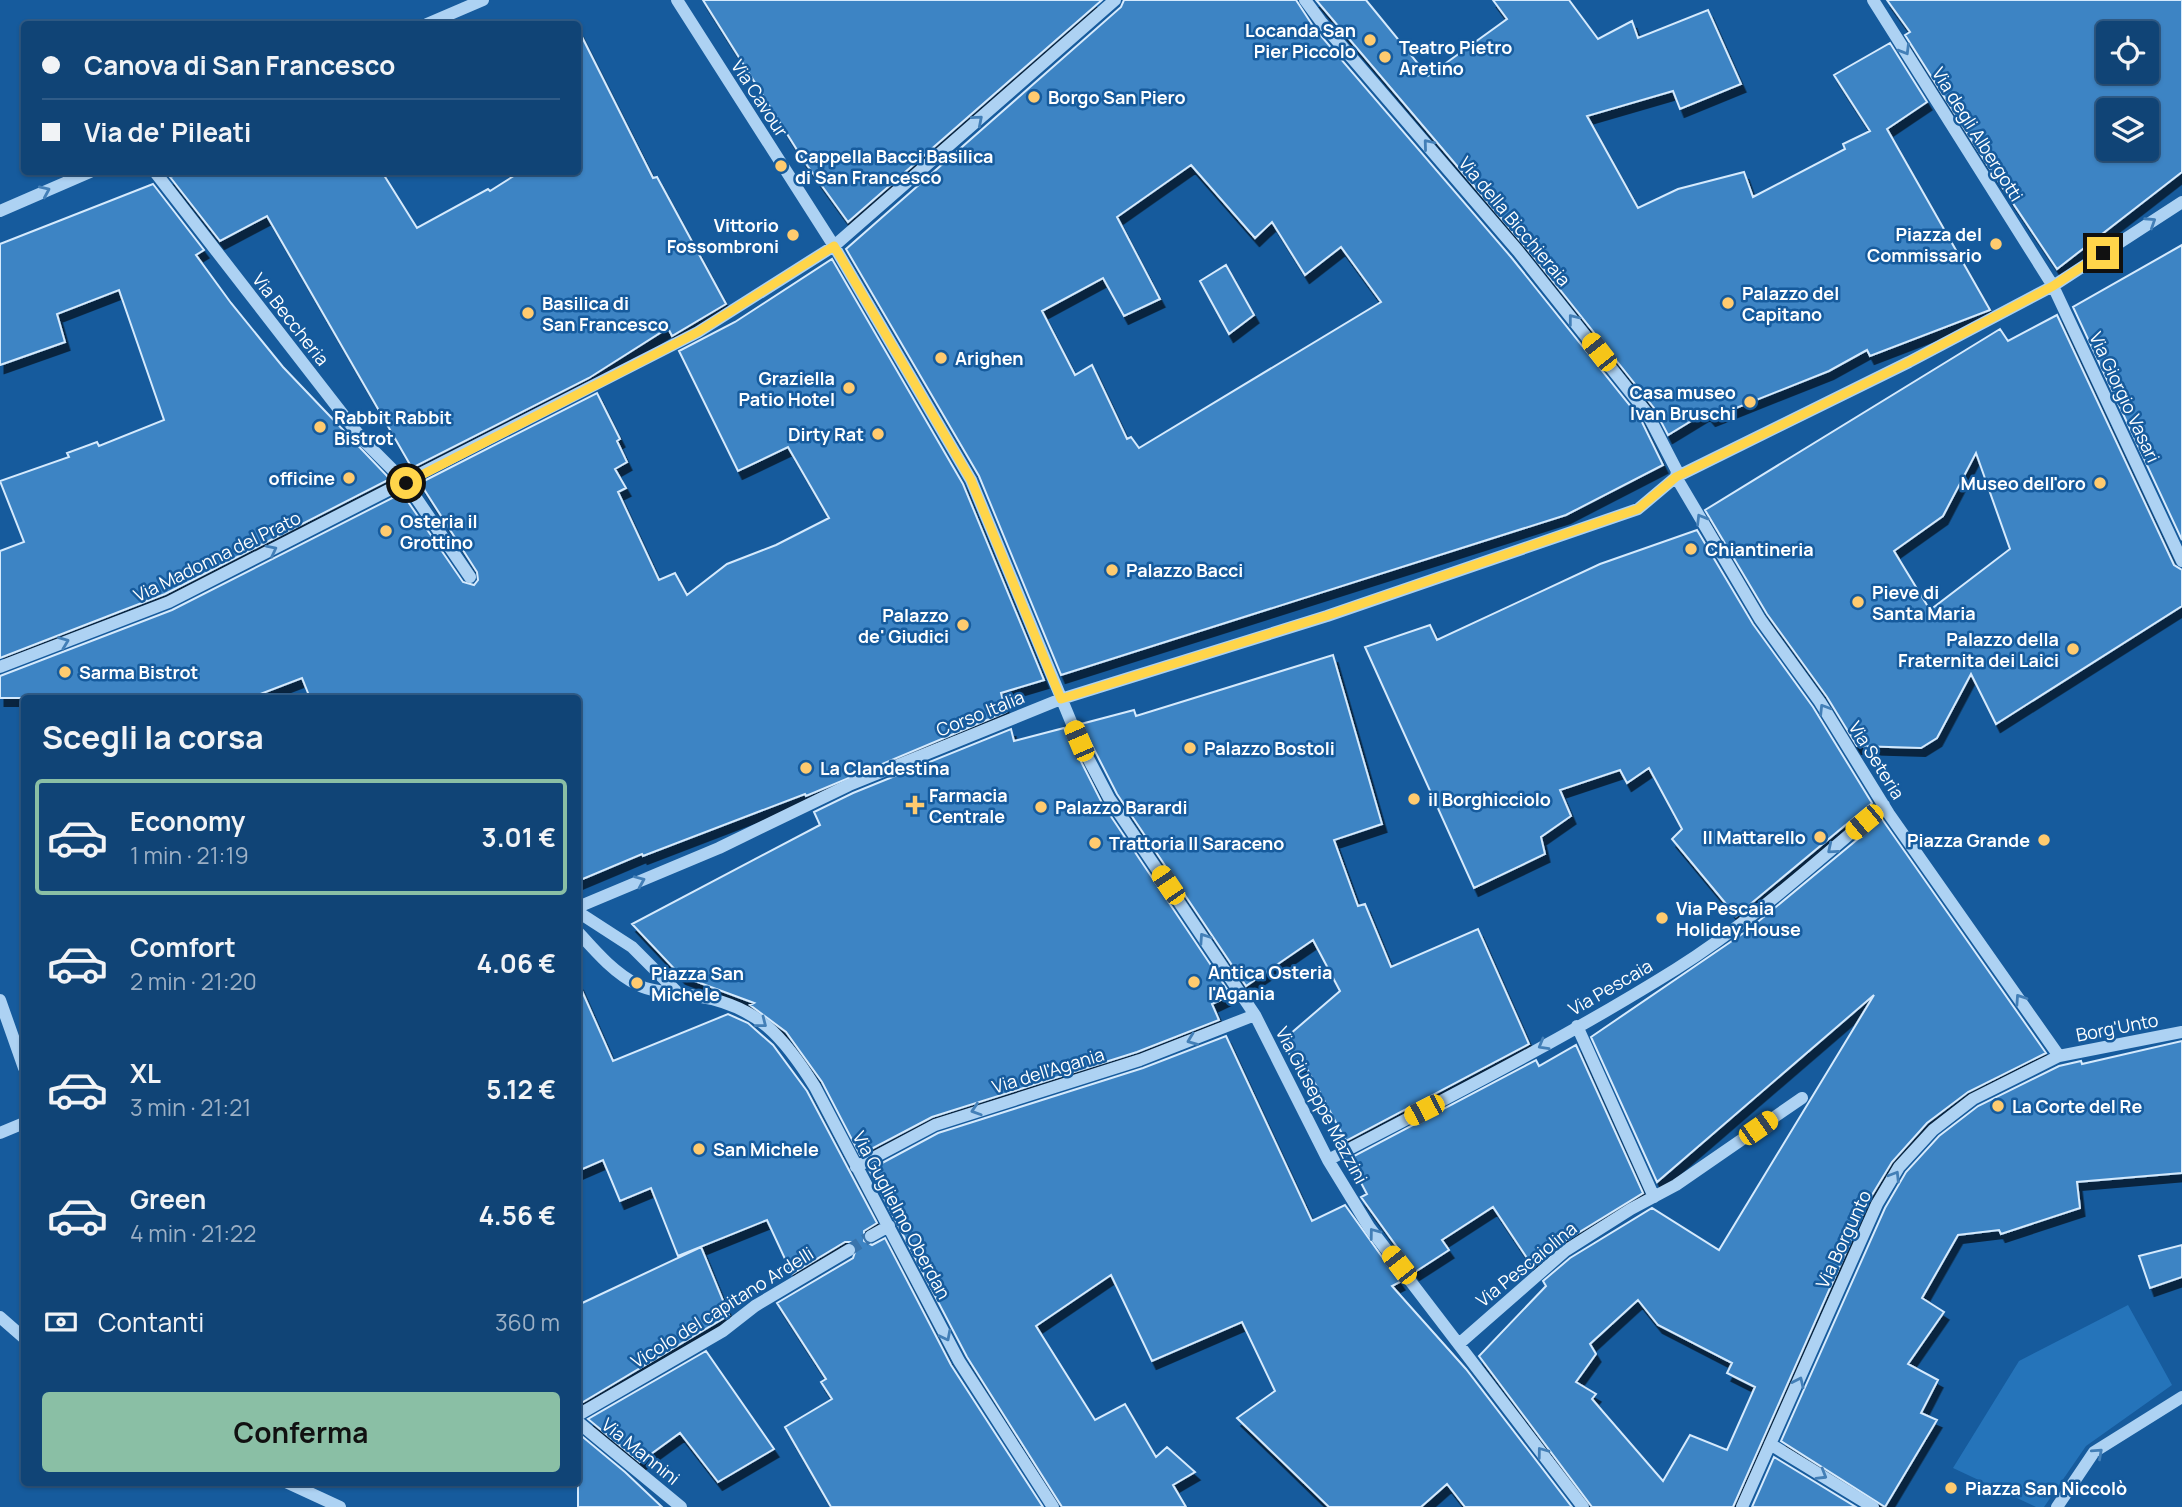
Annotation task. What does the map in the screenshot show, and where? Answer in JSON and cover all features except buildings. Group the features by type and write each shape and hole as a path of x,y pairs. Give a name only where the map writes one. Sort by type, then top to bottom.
{"street":[{"path":"434,21 483,0"},
{"name":"Via Cavour","path":"677,0 834,246 971,480 1061,699"},
{"name":"Via Madonna del Prato","path":"0,667 169,602 698,332 834,246 1115,0"},
{"name":"Via della Bicchieraia","path":"1306,0 1322,23 1518,251 1647,413 1676,471 1676,477"},
{"name":"Via degli Albergotti","path":"1873,0 2053,286"},
{"path":"0,211 83,175"},
{"name":"Via Beccheria","path":"157,175 362,439 406,483 470,577"},
{"name":"Corso Italia","path":"581,906 719,848 849,785 1061,699 1340,611 1638,509 1676,477 1909,362 2053,286 2182,202"},
{"name":"Via Giorgio Vasari","path":"2053,286 2182,561"},
{"name":"Via Seteria","path":"1676,477 1760,619 1820,702 1884,805 2059,1056"},
{"name":"Via Giuseppe Mazzini","path":"1061,699 1079,741 1110,798 1255,1015 1328,1160 1369,1227 1583,1507"},
{"name":"Via Pescaia","path":"1328,1160 1496,1073 1678,968 1782,891 1884,805"},
{"path":"581,914 632,947 677,993"},
{"path":"581,935 619,975 641,987 677,993"},
{"name":"Via Guglielmo Oberdan","path":"677,993 723,1000 743,1009 792,1049 815,1087 959,1361 1053,1507"},
{"path":"0,1000 21,1060"},
{"name":"Via dell'Agania","path":"856,1167 935,1125 1140,1060 1255,1015"},
{"path":"1577,1026 1654,1196"},
{"name":"Borg'Unto","path":"2059,1056 2182,1032"},
{"name":"Via Borgunto","path":"1742,1507 1848,1265 1899,1167 1933,1130 1973,1099 2059,1056"},
{"name":"Via Pescaiolina","path":"1460,1343 1564,1251 1676,1185 1801,1098"},
{"path":"0,1133 21,1124"},
{"path":"871,1236 889,1226"},
{"name":"Vicolo del capitano Ardelli","path":"581,1413 723,1331 755,1306 849,1250"},
{"path":"0,1317 21,1335"},
{"path":"2057,1507 2094,1452 2182,1397"},
{"name":"Via Mannini","path":"581,1424 681,1507"},
{"path":"1770,1444 1873,1507"},
{"path":"292,1486 319,1503 340,1507"}],"shaded area":[{"path":"2128,1305 2172,1385 2086,1446 2044,1507 2036,1507 1953,1468 2019,1361"}],"tunnel":[{"path":"849,1250 871,1236"}],"place":[{"name":"Locanda San Pier Piccolo","path":"1370,40"},
{"name":"Teatro Pietro Aretino","path":"1385,57"},
{"name":"Borgo San Piero","path":"1034,97"},
{"name":"Cappella Bacci Basilica di San Francesco","path":"781,166"},
{"name":"Vittorio Fossombroni","path":"793,235"},
{"name":"Piazza del Commissario","path":"1996,244"},
{"name":"Palazzo del Capitano","path":"1728,303"},
{"name":"Basilica di San Francesco","path":"528,313"},
{"name":"Arighen","path":"941,358"},
{"name":"Graziella Patio Hotel","path":"849,388"},
{"name":"Casa museo Ivan Bruschi","path":"1750,402"},
{"name":"Rabbit Rabbit Bistrot","path":"320,427"},
{"name":"Dirty Rat","path":"878,434"},
{"name":"officine","path":"349,478"},
{"name":"Museo dell'oro","path":"2100,483"},
{"name":"Osteria il Grottino","path":"386,531"},
{"name":"Chiantineria","path":"1691,549"},
{"name":"Palazzo Bacci","path":"1112,570"},
{"name":"Pieve di Santa Maria","path":"1858,602"},
{"name":"Palazzo de' Giudici","path":"963,625"},
{"name":"Palazzo della Fraternita dei Laici","path":"2073,649"},
{"name":"Sarma Bistrot","path":"65,672"},
{"name":"Palazzo Bostoli","path":"1190,748"},
{"name":"La Clandestina","path":"806,768"},
{"name":"il Borghicciolo","path":"1414,799"},
{"name":"Farmacia Centrale","path":"915,805"},
{"name":"Palazzo Barardi","path":"1041,807"},
{"name":"Il Mattarello","path":"1820,837"},
{"name":"Piazza Grande","path":"2044,840"},
{"name":"Trattoria Il Saraceno","path":"1095,843"},
{"name":"Via Pescaia Holiday House","path":"1662,918"},
{"name":"Antica Osteria l'Agania","path":"1194,982"},
{"name":"Piazza San Michele","path":"637,983"},
{"name":"La Corte del Re","path":"1998,1106"},
{"name":"San Michele","path":"699,1149"},
{"name":"Piazza San Niccolò","path":"1951,1488"}],"route":[{"path":"406,483 698,332 834,246 971,480 1061,699 1326,616 1638,509 1676,477 1909,362 2053,286 2103,253"}]}
